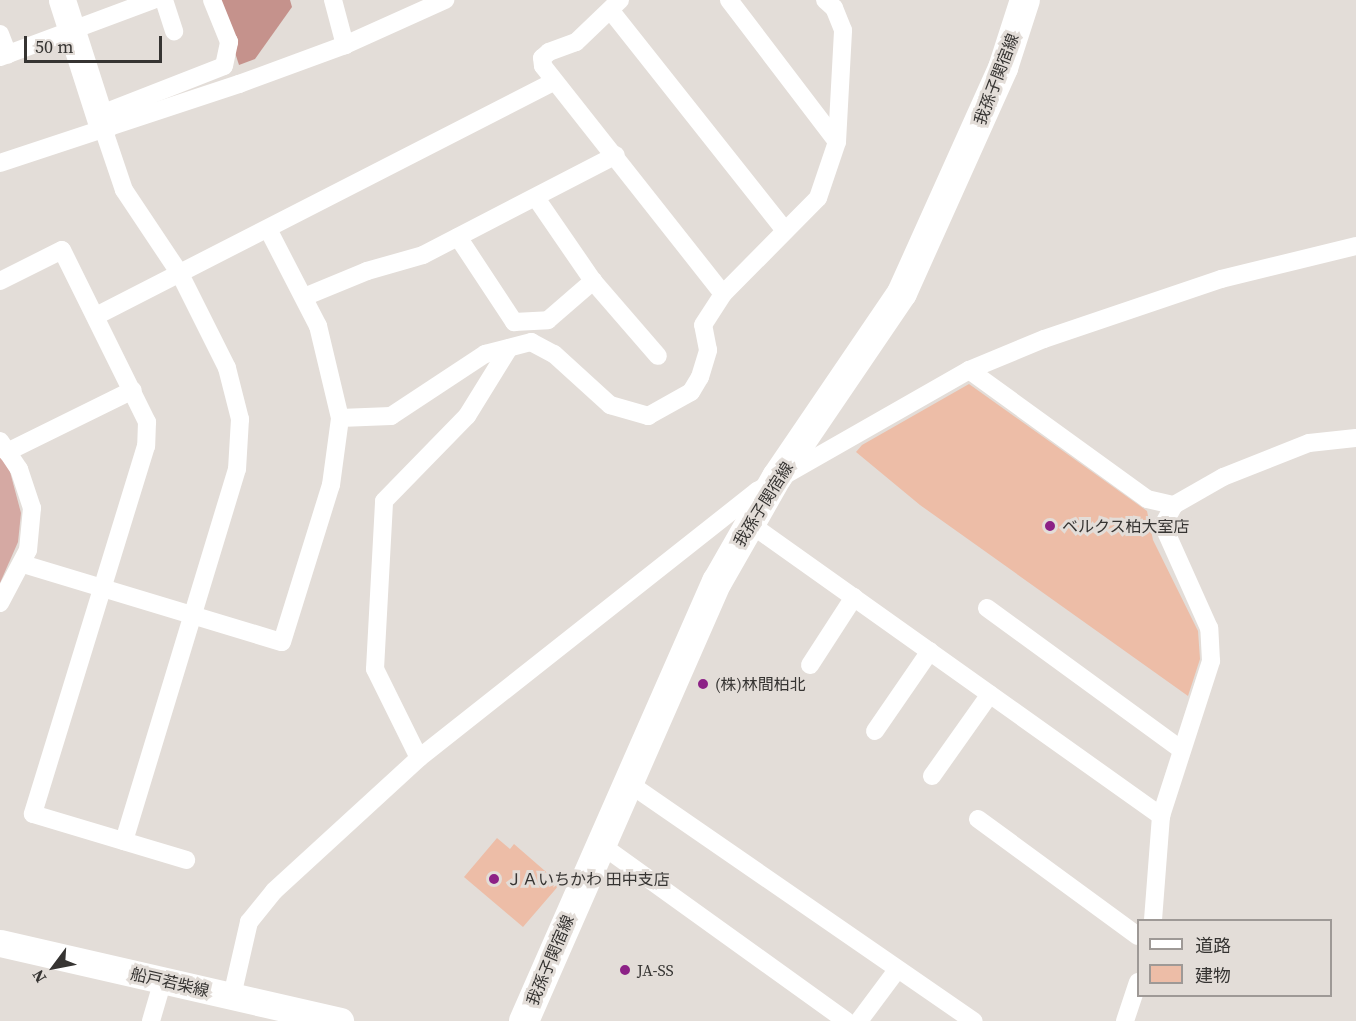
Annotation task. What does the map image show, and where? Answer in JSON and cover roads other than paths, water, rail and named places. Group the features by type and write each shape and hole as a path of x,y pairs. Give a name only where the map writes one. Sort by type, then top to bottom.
{"main road":[{"name":"我孫子関宿線","path":"524,1021 692,634 749,523 777,477 902,293 1003,68 1025,0"}],"street":[{"path":"62,0 124,190 180,274 226,368 240,419 237,469 124,841"},
{"path":"0,34 4,56 153,0"},
{"path":"164,0 174,31"},
{"path":"0,163 101,122 224,66 229,42 212,0"},
{"path":"333,0 345,45"},
{"path":"101,122 345,45 445,0"},
{"path":"729,0 837,142"},
{"path":"340,418 391,416 485,354 531,342 554,354 610,405 648,416 691,392 700,377 708,350 703,325 723,294 818,198 837,142 843,30 834,8 825,0"},
{"path":"723,294 616,155 553,82 542,58 576,42 615,5 784,230"},
{"path":"96,316 269,231 553,82"},
{"path":"304,297 367,271 423,255 616,155"},
{"path":"536,198 593,281 657,356"},
{"path":"23,564 282,642 331,485 340,418 326,351 304,297 269,231"},
{"path":"458,237 514,322 548,320 593,281"},
{"path":"232,996 242,939 257,909 419,758 649,572 777,477 969,370 1106,315 1356,246"},
{"path":"0,281 62,250 147,422 146,446 104,589 33,814 186,860"},
{"path":"419,758 375,669 384,501 467,416 509,348"},
{"path":"969,370 1147,499 1174,505"},
{"path":"0,603 23,564 32,508 20,469 4,446 133,390"},
{"path":"1153,919 1161,816 1211,661 1209,628 1163,525 1174,505 1223,477 1309,443 1356,438"},
{"path":"749,523 1161,816"},
{"path":"810,664 854,597"},
{"path":"987,608 1182,750"},
{"path":"875,731 930,651"},
{"path":"932,776 990,694"},
{"path":"627,782 973,1021"},
{"path":"978,819 1137,935"},
{"path":"600,844 846,1021"},
{"name":"船戸若柴線","path":"1,946 340,1021"},
{"path":"859,1021 897,970"},
{"path":"151,1021 163,980"},
{"path":"1125,1021 1137,985"}],"place":[{"name":"ベルクス柏大室店","path":"1050,526"},
{"name":"(株)林間柏北","path":"703,684"},
{"name":"ＪＡいちかわ 田中支店","path":"494,879"},
{"name":"JA-SS","path":"625,970"}]}
